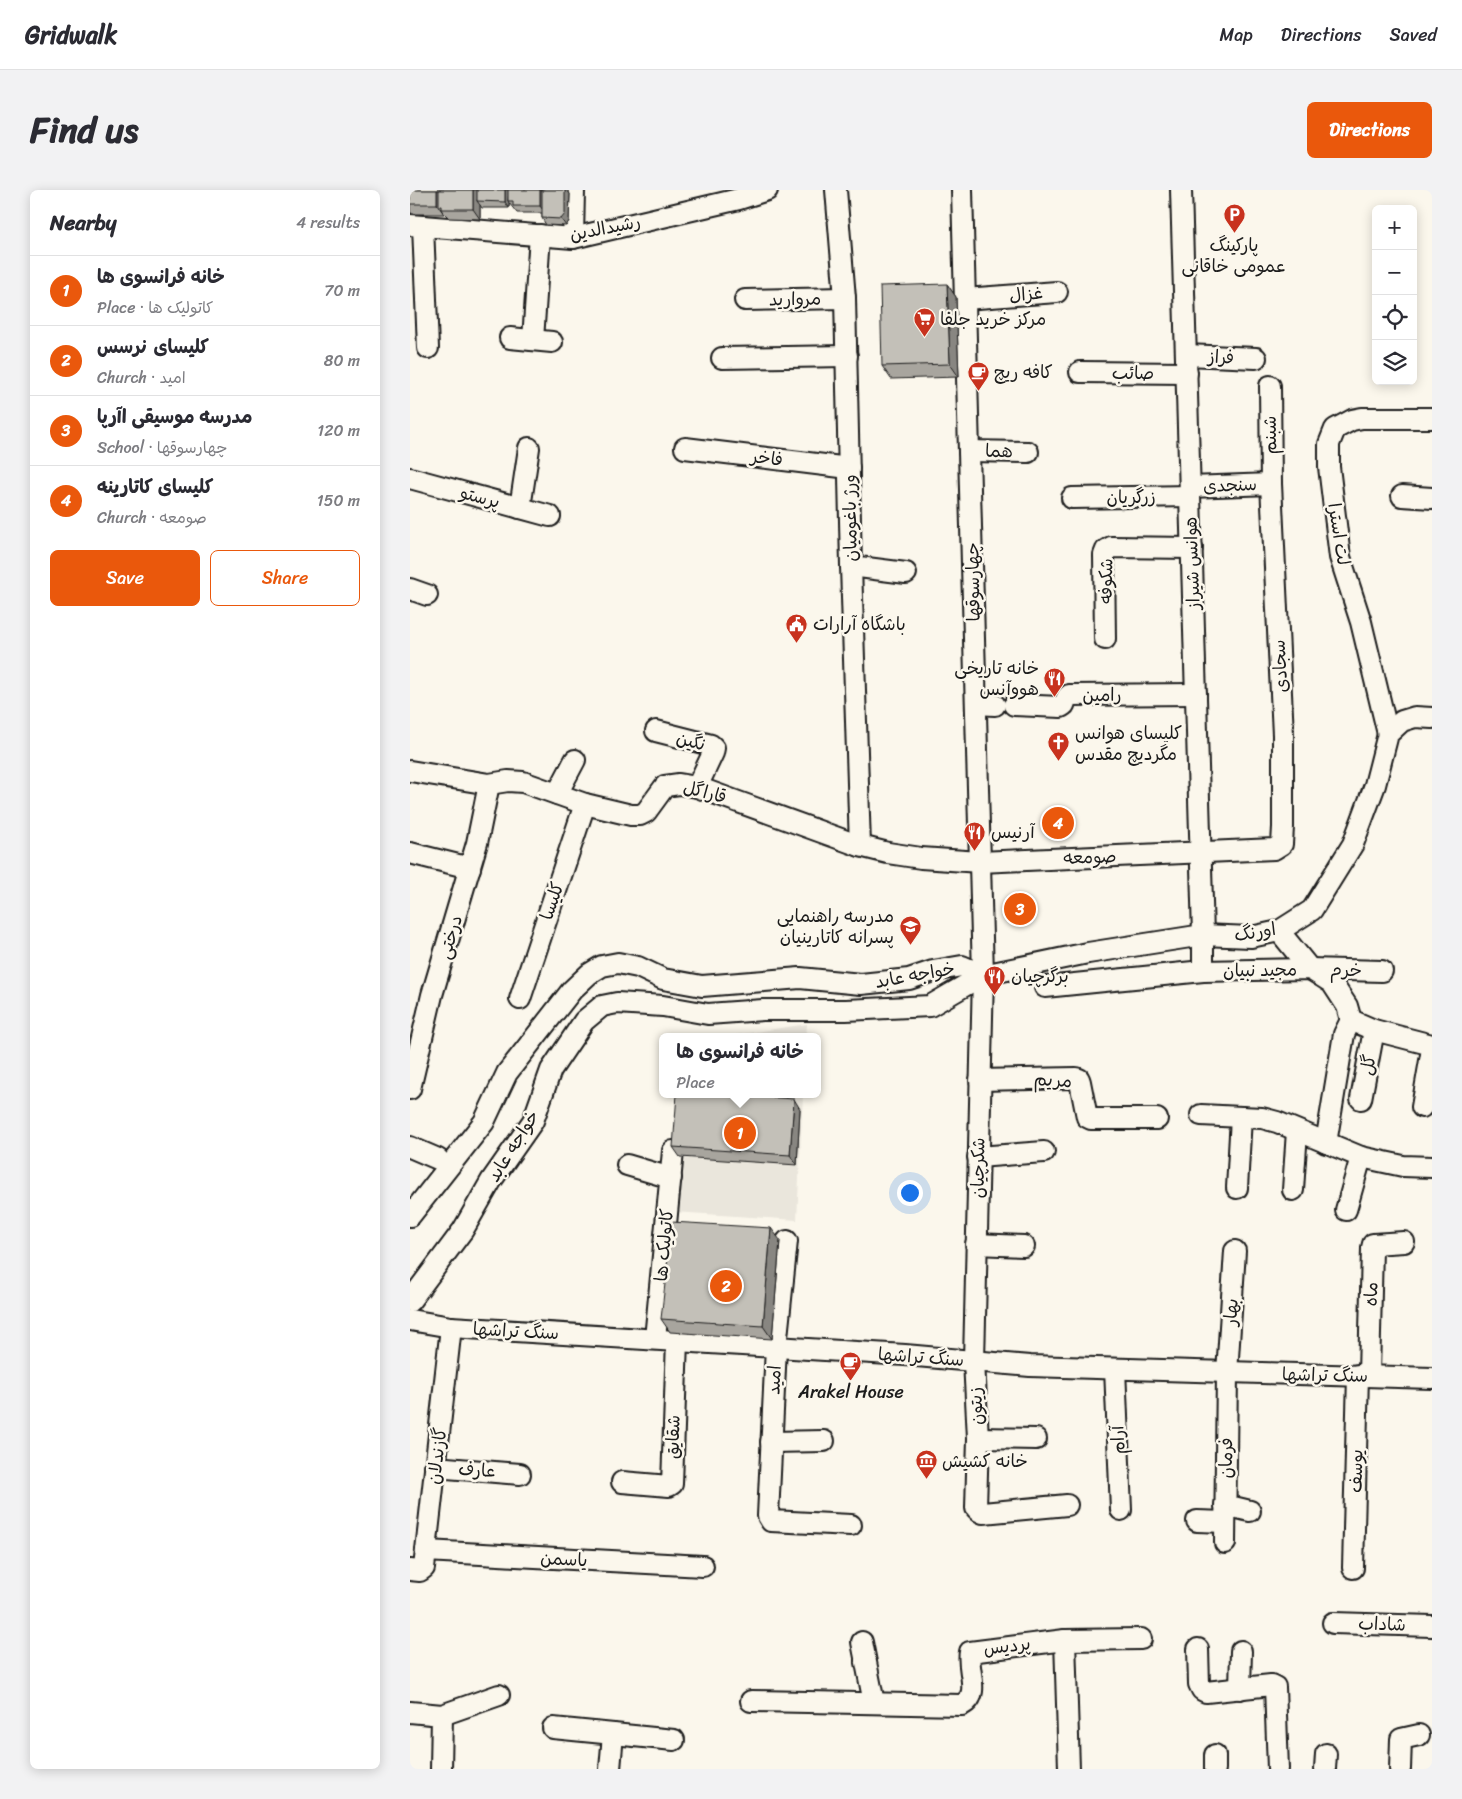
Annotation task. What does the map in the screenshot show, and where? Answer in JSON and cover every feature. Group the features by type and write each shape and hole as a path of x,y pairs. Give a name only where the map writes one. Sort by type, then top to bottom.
{"street":[{"path":"573,238 574,190"},
{"name":"رشیدالدین","path":"417,226 573,238 739,199 768,190"},
{"name":"ورژ باغومیان","path":"836,190 845,298 860,846"},
{"name":"چهارسوقها","path":"962,190 969,451 995,705 980,862 983,975"},
{"name":"هوانس شیراز","path":"1181,190 1203,971"},
{"path":"417,226 428,348"},
{"path":"510,338 542,341 540,235"},
{"name":"غزال","path":"965,299 1057,292"},
{"name":"مروارید","path":"745,300 845,298"},
{"path":"722,358 847,356"},
{"name":"فراز","path":"1186,364 1256,358"},
{"name":"صائب","path":"1080,372 1186,364"},
{"name":"شبنم","path":"1270,386 1271,484"},
{"name":"لت استرا","path":"1388,734 1361,622 1340,557 1329,467 1329,444 1335,429 1352,420 1362,418 1432,418"},
{"path":"520,508 529,448"},
{"name":"فاخر","path":"685,448 849,468"},
{"name":"هما","path":"969,451 1028,452"},
{"name":"پرستو","path":"410,478 550,516"},
{"name":"سنجدی","path":"1190,492 1271,484"},
{"name":"سجادی","path":"1271,484 1283,735 1283,827 1282,844 1279,847"},
{"name":"زرگریان","path":"1072,498 1190,492"},
{"path":"1402,496 1432,498"},
{"name":"شکوفه","path":"1105,639 1104,555 1106,550 1111,546 1192,548"},
{"path":"851,566 906,574"},
{"name":"رامین","path":"995,705 1061,706 1064,705 1069,695 1196,694"},
{"path":"1388,734 1402,720 1415,717 1432,718"},
{"name":"نگین","path":"656,731 711,745 714,748 698,787"},
{"name":"اورنگ","path":"983,975 1088,953 1203,935 1251,936 1279,930 1312,910 1353,844 1375,785 1388,734"},
{"path":"557,794 575,760"},
{"name":"قاراگل","path":"410,771 489,784 515,781 585,804 631,815 640,815 646,812 666,786 679,784 698,787 860,846 921,858 980,862"},
{"name":"درختی","path":"410,1089 432,995 477,843 489,784"},
{"name":"کلیسا","path":"520,999 585,804"},
{"name":"صومعه","path":"980,862 1200,853 1274,849 1279,847"},
{"path":"410,853 470,868"},
{"path":"1279,930 1310,969"},
{"name":"خواجه عابد","path":"410,1216 484,1122 507,1073 572,990 589,974 602,966 618,964 638,968 663,979 702,986 800,978 861,984 909,979 932,971 962,966 983,975"},
{"name":"مجید نبیان","path":"1045,987 1203,971 1310,969 1332,983 1346,1006 1351,1020"},
{"name":"خرم","path":"1310,969 1382,972"},
{"name":"شکرچیان","path":"974,1361 983,975"},
{"name":"خواجه عابد","path":"410,1301 463,1230 491,1182 533,1121 551,1070 584,1021 602,1006 617,1003 663,1006 708,1014 763,1010 846,1010 930,1006 983,975"},
{"path":"1326,1143 1344,1034 1351,1020 1374,1030 1432,1045"},
{"name":"گل","path":"1361,1099 1374,1030"},
{"path":"1422,1107 1432,1049"},
{"name":"مریم","path":"980,1080 1076,1078 1080,1082 1087,1117 1091,1119 1157,1119"},
{"path":"1200,1114 1262,1118 1277,1122 1361,1157 1403,1166 1432,1168"},
{"path":"1237,1188 1242,1117"},
{"path":"1293,1190 1297,1131"},
{"path":"410,1147 438,1159"},
{"name":"کاتولیک ها","path":"655,1339 673,1151"},
{"path":"978,1157 1044,1152"},
{"path":"1346,1210 1361,1157"},
{"path":"626,1165 671,1178"},
{"name":"امید","path":"787,1241 776,1347 769,1519 851,1525"},
{"name":"ماه","path":"1363,1375 1373,1244 1404,1242"},
{"path":"976,1244 1024,1246"},
{"name":"بهار","path":"1227,1373 1235,1251"},
{"name":"سنگ تراشها","path":"410,1320 452,1327 677,1340 1030,1366 1432,1378"},
{"name":"گازندلان","path":"410,1570 423,1571 452,1327"},
{"name":"شقایق","path":"622,1482 669,1486 672,1484 677,1340"},
{"name":"زیتون","path":"974,1361 978,1438 976,1508 983,1513 1067,1505"},
{"name":"آرام","path":"1115,1369 1121,1510"},
{"name":"فرمان","path":"1224,1543 1227,1373"},
{"name":"یوسف","path":"1353,1568 1363,1375"},
{"path":"978,1438 1036,1439"},
{"path":"771,1442 824,1441"},
{"name":"عارف","path":"435,1467 520,1474"},
{"path":"1197,1521 1225,1514 1250,1511"},
{"name":"یاسمن","path":"426,1551 702,1566"},
{"name":"شاداب","path":"1332,1623 1432,1626"},
{"path":"1069,1769 1065,1640 1141,1639"},
{"name":"پردیس","path":"752,1701 962,1705 968,1702 972,1696 970,1652 1065,1640"},
{"path":"862,1642 874,1703"},
{"path":"1198,1649 1199,1684 1202,1690 1206,1692 1270,1685 1275,1687 1278,1769"},
{"path":"1240,1689 1241,1651"},
{"path":"410,1712 442,1715 499,1695"},
{"path":"441,1769 442,1715"},
{"path":"553,1728 674,1740"},
{"path":"610,1769 613,1734"},
{"path":"1400,1769 1401,1738 1419,1735"}],"shaded area":[{"path":"807,1024 806,1033 748,1033"},
{"path":"683,1098 803,1098 797,1220 674,1212"}],"building":[{"path":"410,190 437,190 437,204 410,204"},
{"path":"439,190 473,190 473,209 442,209 442,206 439,206"},
{"path":"477,190 505,190 505,202 477,201"},
{"path":"508,190 540,190 540,206 513,206 513,201 508,201"},
{"path":"542,190 565,190 565,214 561,219 542,218"},
{"name":"مرکز خرید جلفا","path":"947,284 950,364 882,366 880,286"},
{"path":"677,1098 794,1099 790,1155 673,1147"},
{"path":"672,1222 771,1228 763,1326 661,1319"}],"place":[{"name":"پارکینگ عمومی خاقانی","path":"1234,234"},
{"name":"مرکز خرید جلفا","path":"924,338"},
{"name":"کافه ریچ","path":"978,391"},
{"name":"باشگاه آرارات","path":"797,643"},
{"name":"خانه تاریخی هووآنس","path":"1055,697"},
{"name":"کلیسای هوانس مگردیچ مقدس","path":"1059,762"},
{"name":"کلیسای کاتارینه","path":"1058,823"},
{"name":"آرنیس","path":"975,851"},
{"name":"مدرسه موسیقی اآرپا","path":"1020,909"},
{"name":"مدرسه راهنمایی پسرانه کاتارینیان","path":"910,945"},
{"name":"برگرچیان","path":"995,995"},
{"name":"خانه فرانسوی ها","path":"740,1133"},
{"name":"کلیسای نرسس","path":"726,1286"},
{"name":"Arakel House","path":"851,1381"},
{"name":"خانه کشیش","path":"926,1480"}]}
